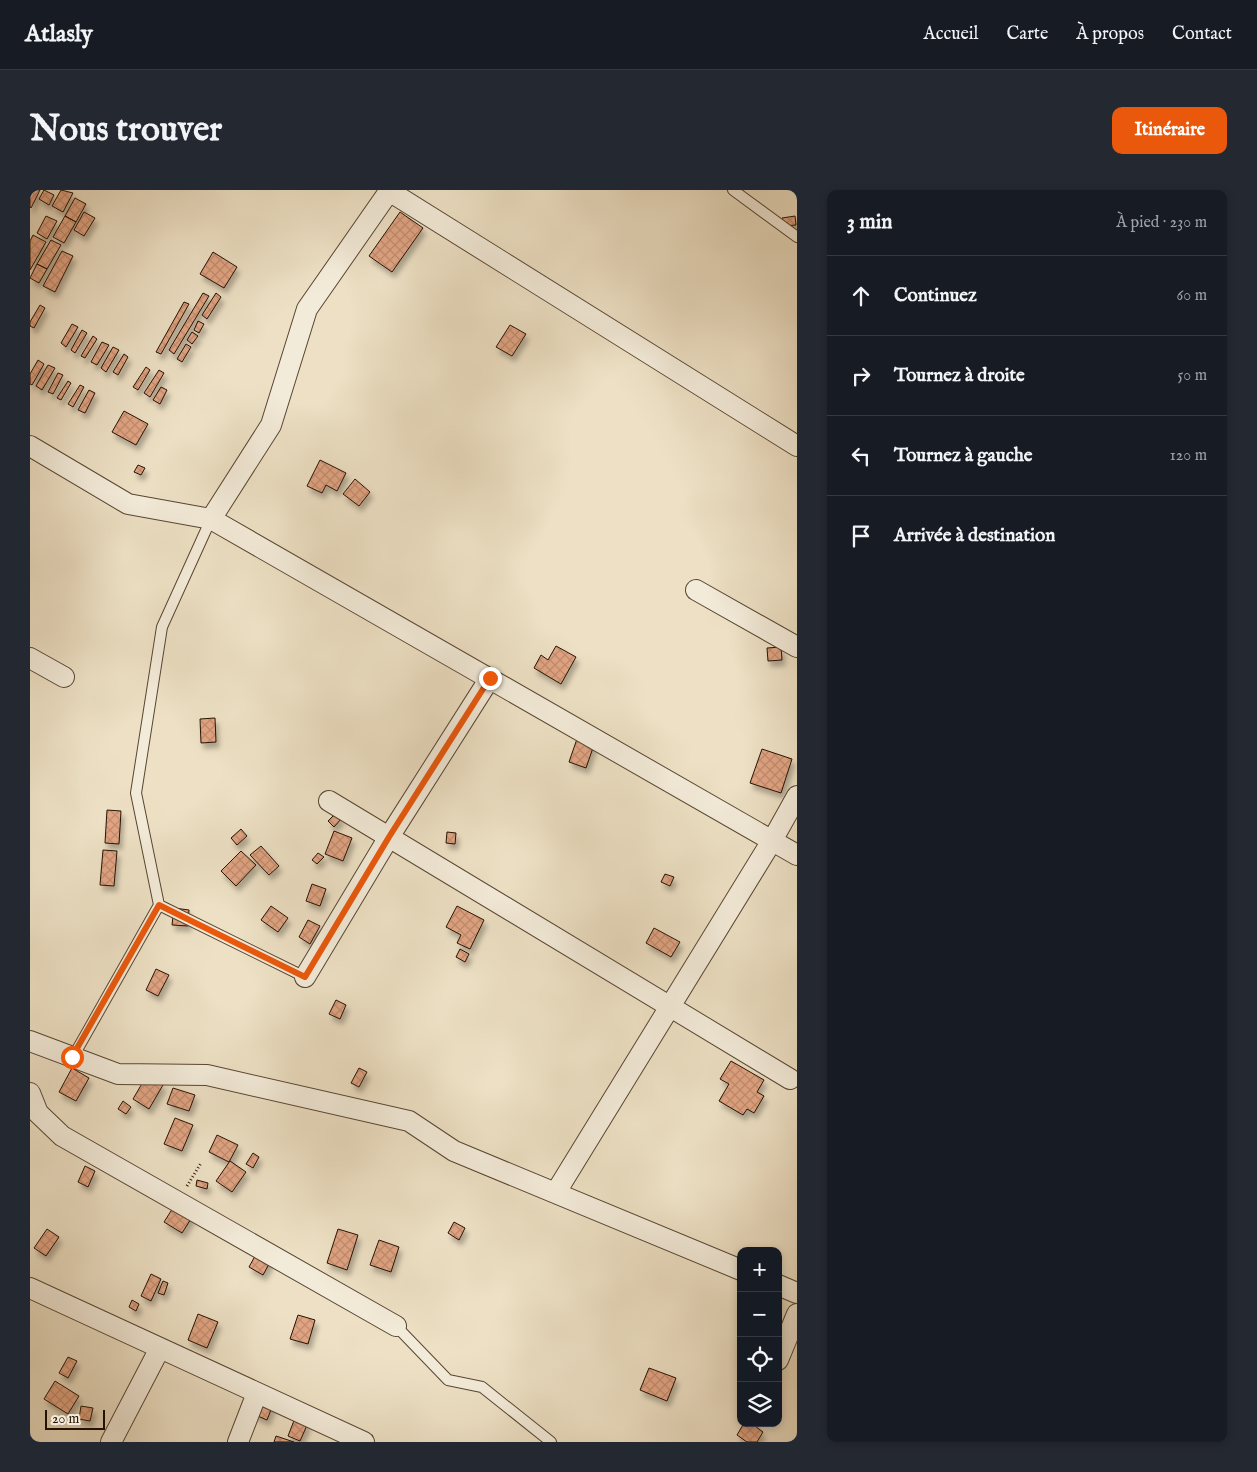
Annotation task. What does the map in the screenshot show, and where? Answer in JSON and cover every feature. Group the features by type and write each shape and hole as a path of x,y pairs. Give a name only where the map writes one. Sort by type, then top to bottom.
{"street":[{"path":"211,519 271,425 307,309 389,190 797,446"},
{"path":"30,446 128,504 211,519 773,839 797,855"},
{"path":"696,590 797,647"},
{"path":"30,658 64,677"},
{"path":"305,977 389,837 490,678"},
{"path":"556,1192 773,839 797,796"},
{"path":"329,801 790,1079"},
{"path":"30,1041 118,1074 208,1074 410,1121 454,1151 737,1268"},
{"path":"30,1093 34,1115 62,1136 396,1326"},
{"path":"782,1287 797,1293"},
{"path":"32,1293 160,1348 364,1442"},
{"path":"782,1350 797,1314"},
{"path":"111,1442 160,1348"},
{"path":"238,1442 257,1393"}],"lane":[{"path":"732,190 797,237"},
{"path":"72,1057 159,905 136,793 162,627 211,519"},
{"path":"159,905 305,977"},
{"path":"396,1326 448,1380 482,1387 551,1442"}],"path":[{"path":"185,1189 201,1163"}],"building":[{"path":"30,190 40,190 31,208 30,207"},
{"path":"44,190 54,195 49,205 39,199"},
{"path":"61,190 73,193 63,212 52,206"},
{"path":"75,198 86,204 76,222 65,216"},
{"path":"84,212 95,218 84,236 74,230"},
{"path":"400,212 423,228 392,272 369,256"},
{"path":"46,216 57,221 47,239 37,233"},
{"path":"65,216 76,222 64,243 53,237"},
{"path":"795,216 796,225 783,226 782,218"},
{"path":"33,235 46,242 30,270 30,241"},
{"path":"51,240 61,245 47,269 37,264"},
{"path":"62,251 73,256 55,292 43,286"},
{"path":"213,252 237,267 224,288 200,274"},
{"path":"37,264 47,269 39,283 30,278"},
{"path":"203,293 209,296 174,354 169,350"},
{"path":"216,293 221,297 207,319 202,315"},
{"path":"184,302 189,304 161,354 156,352"},
{"path":"40,305 45,308 34,328 30,326 30,322"},
{"path":"198,321 204,324 199,333 194,330"},
{"path":"72,324 78,327 66,347 61,343"},
{"path":"510,325 526,334 512,356 496,347"},
{"path":"82,330 87,333 75,353 71,350"},
{"path":"192,332 198,336 192,344 187,340"},
{"path":"93,336 97,339 85,358 81,356"},
{"path":"102,342 109,345 97,365 91,362"},
{"path":"186,344 191,347 182,362 177,359"},
{"path":"113,347 119,350 106,372 101,368"},
{"path":"124,354 128,357 118,375 113,372"},
{"path":"38,360 44,364 32,385 30,384 30,374"},
{"path":"48,365 55,368 42,390 36,386"},
{"path":"146,367 150,370 138,390 133,387"},
{"path":"159,370 164,373 150,397 144,393"},
{"path":"58,373 63,375 53,394 48,392"},
{"path":"68,381 71,383 61,400 57,398"},
{"path":"80,385 84,387 73,407 68,404"},
{"path":"161,387 167,390 160,404 153,400"},
{"path":"89,390 95,393 85,413 78,410"},
{"path":"124,411 148,424 136,445 112,432"},
{"path":"320,460 346,473 337,491 326,485 322,493 307,486"},
{"path":"138,465 145,468 141,475 134,472"},
{"path":"355,479 370,492 359,506 343,494"},
{"path":"556,646 576,657 561,684 534,668 541,655 548,660"},
{"path":"781,647 782,660 768,661 767,648"},
{"path":"215,718 216,742 201,743 200,719"},
{"path":"578,736 595,742 586,768 569,762"},
{"path":"762,749 792,759 781,793 750,783"},
{"path":"107,810 121,811 119,844 105,843"},
{"path":"336,813 342,818 334,827 328,821"},
{"path":"241,829 247,836 237,845 231,838"},
{"path":"334,831 352,838 343,861 325,854"},
{"path":"447,832 456,833 455,844 446,843"},
{"path":"261,846 279,866 269,875 250,855"},
{"path":"103,850 117,851 114,886 100,885"},
{"path":"241,851 256,865 236,886 221,871"},
{"path":"318,853 324,857 317,864 312,860"},
{"path":"665,874 674,877 670,886 661,882"},
{"path":"312,884 326,889 320,906 306,901"},
{"path":"271,906 288,918 278,932 261,920"},
{"path":"457,906 484,920 470,949 457,943 461,935 446,927"},
{"path":"174,908 189,910 188,926 172,925"},
{"path":"308,920 320,926 310,944 299,937"},
{"path":"654,928 680,942 671,957 646,943"},
{"path":"460,949 469,954 465,962 456,957"},
{"path":"156,969 169,975 158,996 146,990"},
{"path":"336,1000 346,1005 340,1019 329,1014"},
{"path":"731,1061 764,1080 757,1092 764,1096 754,1113 747,1109 743,1115 719,1101 729,1084 720,1079"},
{"path":"72,1068 89,1078 76,1101 59,1092"},
{"path":"359,1068 367,1072 359,1087 351,1083"},
{"path":"147,1075 163,1085 149,1109 133,1099"},
{"path":"173,1088 195,1095 189,1111 167,1104"},
{"path":"123,1101 131,1107 126,1114 118,1109"},
{"path":"175,1118 193,1125 182,1151 164,1144"},
{"path":"217,1135 238,1145 229,1162 209,1152"},
{"path":"253,1153 259,1157 253,1168 246,1164"},
{"path":"230,1161 246,1172 232,1192 216,1181"},
{"path":"85,1166 95,1171 88,1187 78,1182"},
{"path":"197,1180 208,1183 207,1189 196,1186"},
{"path":"178,1200 196,1211 182,1233 164,1222"},
{"path":"454,1222 465,1228 459,1240 448,1233"},
{"path":"47,1229 59,1237 46,1256 34,1248"},
{"path":"338,1229 358,1235 347,1270 327,1263"},
{"path":"379,1240 399,1247 391,1272 370,1265"},
{"path":"260,1247 274,1255 263,1275 249,1267"},
{"path":"151,1274 161,1279 151,1301 141,1296"},
{"path":"163,1281 168,1283 164,1295 158,1293"},
{"path":"132,1300 139,1304 136,1311 129,1307"},
{"path":"198,1314 218,1322 207,1348 188,1340"},
{"path":"298,1315 315,1320 308,1344 290,1339"},
{"path":"68,1357 77,1361 68,1378 59,1373"},
{"path":"649,1368 676,1378 667,1401 640,1390"},
{"path":"55,1381 79,1396 68,1414 44,1399"},
{"path":"261,1397 274,1402 267,1420 253,1414"},
{"path":"81,1406 93,1408 90,1421 79,1419"},
{"path":"295,1418 308,1423 300,1441 288,1436"},
{"path":"742,1427 756,1427 763,1432 757,1442 747,1442 737,1435"},
{"path":"276,1436 294,1442 274,1442"}],"route":[{"path":"72,1057 159,905 305,977 389,837 490,678"}]}
